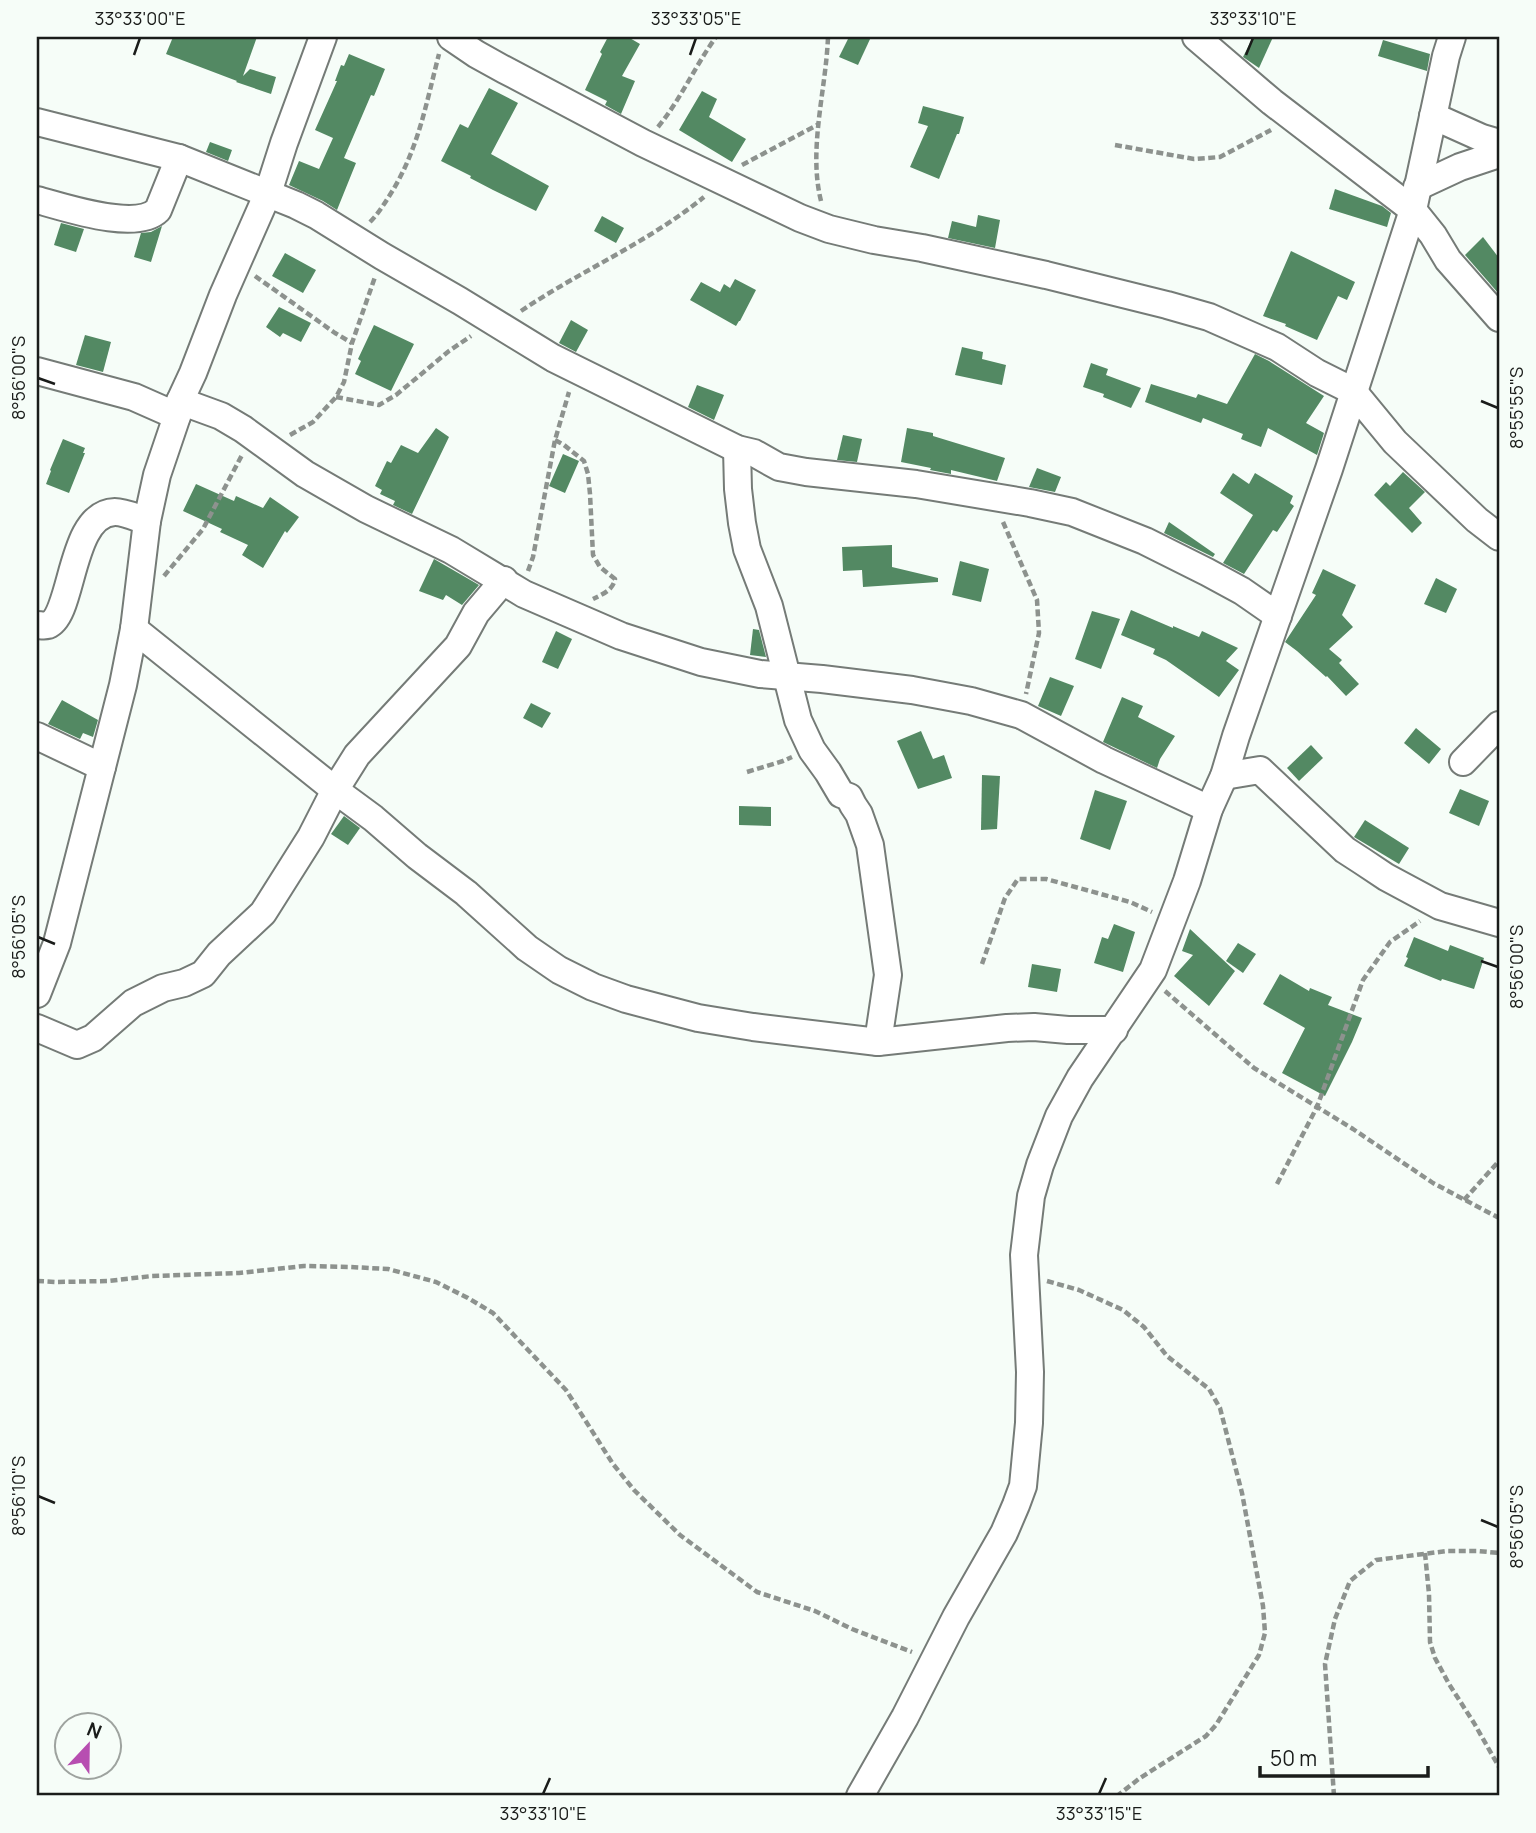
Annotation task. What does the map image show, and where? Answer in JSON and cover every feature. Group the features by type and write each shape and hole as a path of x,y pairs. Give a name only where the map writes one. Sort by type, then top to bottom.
{"street":[{"path":"37,994 57,943 124,685 139,596 147,521 157,475 178,408 268,193 323,37"},
{"path":"1196,37 1293,118 1415,199 1448,260 1499,318"},
{"path":"860,1796 1004,1533 1023,1486 1030,1410 1024,1255 1031,1196 1040,1165 1059,1116 1080,1078 1153,970 1187,881 1209,809 1224,776 1329,469 1415,199 1452,37"},
{"path":"447,41 643,143 800,218 829,229 1046,275 1209,317 1277,347 1317,373 1353,391 1395,442 1477,520 1499,537"},
{"path":"1433,116 1499,143"},
{"path":"37,122 179,159 268,193 316,215 382,257 575,370 779,467 916,484 1072,512 1145,541 1207,572 1242,591 1278,616"},
{"path":"1415,199 1460,167 1499,154"},
{"path":"37,200 108,218 152,216 158,210 179,159"},
{"path":"37,371 178,408 221,416 295,467 366,509 430,538 510,584 564,611 621,636 701,662 760,674 822,678 912,690 971,701 1021,715 1104,760 1209,809"},
{"path":"737,449 738,489 747,549 769,606 797,720 841,794 849,797 859,814 870,845 888,975 878,1042"},
{"path":"37,625 49,625 57,617 77,556 92,523 113,512 147,521"},
{"path":"37,1028 77,1045 82,1044 93,1038 132,1003 163,988 204,974 219,954 263,913 311,837 357,755 458,646 476,613 510,584"},
{"path":"134,629 466,893 527,948 559,970 593,987 626,999 698,1018 878,1042 1007,1028 1114,1030"},
{"path":"1463,762 1499,725"},
{"path":"37,736 102,767"},
{"path":"1236,736 1260,770 1345,850 1386,877 1440,906 1499,923"},
{"path":"1224,776 1260,770"}],"path":[{"path":"643,143 663,121 699,60 716,37"},
{"path":"828,37 817,169 819,191 829,229"},
{"path":"347,235 357,234 374,218 402,175 420,132 447,41"},
{"path":"1115,145 1194,159 1220,156 1244,146 1293,118"},
{"path":"336,397 379,405 467,340 489,319 513,316 681,215 721,181 758,155 819,124"},
{"path":"139,596 164,576 203,529 260,441 313,422 336,397 344,382 352,343 382,257"},
{"path":"236,265 352,343"},
{"path":"510,584 523,583 533,557 555,440 575,370"},
{"path":"555,440 584,461 590,494 593,555 600,567 615,579 614,586 608,591 564,611"},
{"path":"994,498 1037,600 1038,633 1021,715"},
{"path":"747,772 783,761 809,744"},
{"path":"982,964 1005,898 1018,878 1046,879 1130,902 1172,920"},
{"path":"1277,1184 1317,1107 1363,980 1390,942 1440,906"},
{"path":"1149,977 1254,1068 1353,1129 1433,1183 1499,1218"},
{"path":"1464,1200 1499,1161"},
{"path":"37,1281 108,1281 304,1266 388,1269 436,1282 493,1313 566,1390 613,1464 634,1490 680,1535 757,1592 815,1611 852,1629 933,1661"},
{"path":"1025,1278 1079,1290 1123,1310 1144,1327 1167,1356 1209,1389 1220,1408 1242,1493 1263,1606 1265,1633 1259,1656 1216,1725 1206,1736 1117,1796"},
{"path":"1334,1796 1325,1664 1335,1619 1350,1581 1376,1560 1447,1551 1499,1552"},
{"path":"1425,1553 1430,1642 1448,1684 1499,1767"}],"building":[{"path":"173,37 257,37 243,76 250,69 276,77 271,94 166,54"},
{"path":"608,37 628,37 640,44 622,76 635,81 621,114 605,105 607,101 585,90"},
{"path":"849,37 871,37 858,65 839,57"},
{"path":"1253,37 1273,37 1259,68 1243,57"},
{"path":"1383,40 1430,54 1427,71 1378,56"},
{"path":"349,54 385,69 344,158 356,163 337,210 289,185 299,161 319,169 333,138 315,130 337,81 341,65 344,66"},
{"path":"489,88 518,103 491,154 549,186 536,211 441,161 460,124 468,128"},
{"path":"702,91 717,99 709,117 746,139 732,162 679,130"},
{"path":"923,106 964,117 939,179 910,167 928,126 918,123"},
{"path":"210,142 232,150 228,161 206,152"},
{"path":"1335,189 1382,206 1391,213 1387,227 1329,209"},
{"path":"978,215 1000,220 995,248 948,238 952,221 976,227"},
{"path":"602,216 624,228 616,243 594,231"},
{"path":"61,223 84,229 76,252 54,245"},
{"path":"162,226 151,262 134,257 141,233 151,232"},
{"path":"1483,237 1499,258 1499,294 1465,255"},
{"path":"1291,251 1355,282 1347,300 1338,296 1317,340 1263,316"},
{"path":"285,253 316,270 303,293 272,276"},
{"path":"735,279 756,290 736,326 690,300 701,282 720,292 724,284 730,288"},
{"path":"279,307 311,323 301,342 283,333 280,337 266,327"},
{"path":"571,320 588,330 576,352 559,343"},
{"path":"374,325 414,344 391,391 355,374 361,361 358,359"},
{"path":"85,335 111,342 103,372 76,365"},
{"path":"962,347 983,352 982,359 1006,365 1002,385 955,375"},
{"path":"1255,354 1324,396 1306,423 1324,433 1317,455 1268,428 1261,447 1241,439 1243,434 1203,418 1201,423 1145,402 1151,384 1196,398 1198,394 1227,404"},
{"path":"1091,363 1108,369 1106,375 1141,388 1131,408 1083,387"},
{"path":"697,385 724,395 714,420 688,407"},
{"path":"436,428 449,437 412,514 393,505 395,501 380,494 382,490 375,486 387,461 391,463 401,445 418,453"},
{"path":"907,428 933,433 933,436 1005,458 997,481 951,470 951,474 930,470 931,468 901,462"},
{"path":"843,435 862,439 857,462 837,460"},
{"path":"63,439 85,448 69,493 46,484"},
{"path":"563,454 579,461 565,493 549,486"},
{"path":"1037,468 1061,477 1055,492 1029,487"},
{"path":"1403,472 1425,492 1409,508 1422,523 1412,533 1374,495 1386,482 1390,486"},
{"path":"1233,473 1249,484 1255,473 1293,496 1290,503 1294,506 1277,532 1273,530 1244,574 1223,563 1253,515 1220,493"},
{"path":"196,484 234,501 236,496 263,508 270,497 299,517 287,533 285,531 263,568 242,555 248,545 220,532 222,529 183,511"},
{"path":"1169,522 1215,554 1213,557 1164,533"},
{"path":"892,545 892,567 938,578 938,582 863,587 862,570 843,571 842,547"},
{"path":"434,559 479,585 462,605 446,595 443,600 419,591"},
{"path":"960,561 989,569 981,602 952,595"},
{"path":"1323,569 1356,585 1342,615 1353,627 1329,649 1342,660 1339,663 1359,684 1346,696 1327,676 1285,642 1316,595 1312,593"},
{"path":"1436,578 1457,589 1446,613 1424,604"},
{"path":"1131,610 1199,637 1202,631 1238,648 1226,661 1239,670 1219,697 1153,654 1155,649 1121,635"},
{"path":"1092,611 1120,619 1101,669 1075,659"},
{"path":"753,629 759,630 766,657 750,655"},
{"path":"556,631 572,639 558,669 542,662"},
{"path":"1050,677 1074,686 1061,716 1038,706"},
{"path":"1122,697 1143,706 1138,717 1175,736 1157,768 1103,742"},
{"path":"62,700 98,720 93,737 83,733 80,739 48,724"},
{"path":"531,703 551,713 542,728 523,718"},
{"path":"1416,728 1441,749 1429,764 1404,743"},
{"path":"921,731 933,759 944,755 952,778 918,789 897,741"},
{"path":"1311,745 1323,758 1299,781 1287,768"},
{"path":"982,775 1000,776 997,829 981,830"},
{"path":"1460,789 1489,801 1479,826 1449,813"},
{"path":"1095,790 1127,801 1110,850 1080,839"},
{"path":"739,806 771,807 771,826 739,825"},
{"path":"344,816 360,828 348,845 331,834"},
{"path":"1365,820 1409,848 1399,864 1354,837"},
{"path":"1114,924 1135,932 1123,972 1094,963 1102,937 1108,939"},
{"path":"1190,929 1235,971 1209,1006 1174,976 1193,955 1182,951"},
{"path":"1414,937 1448,951 1450,945 1484,958 1474,989 1442,979 1441,981 1404,966"},
{"path":"1238,943 1256,954 1243,973 1226,961"},
{"path":"1032,964 1061,969 1057,992 1028,987"},
{"path":"1280,974 1309,991 1310,988 1332,997 1328,1005 1362,1018 1325,1096 1282,1073 1305,1028 1263,1004"}]}
